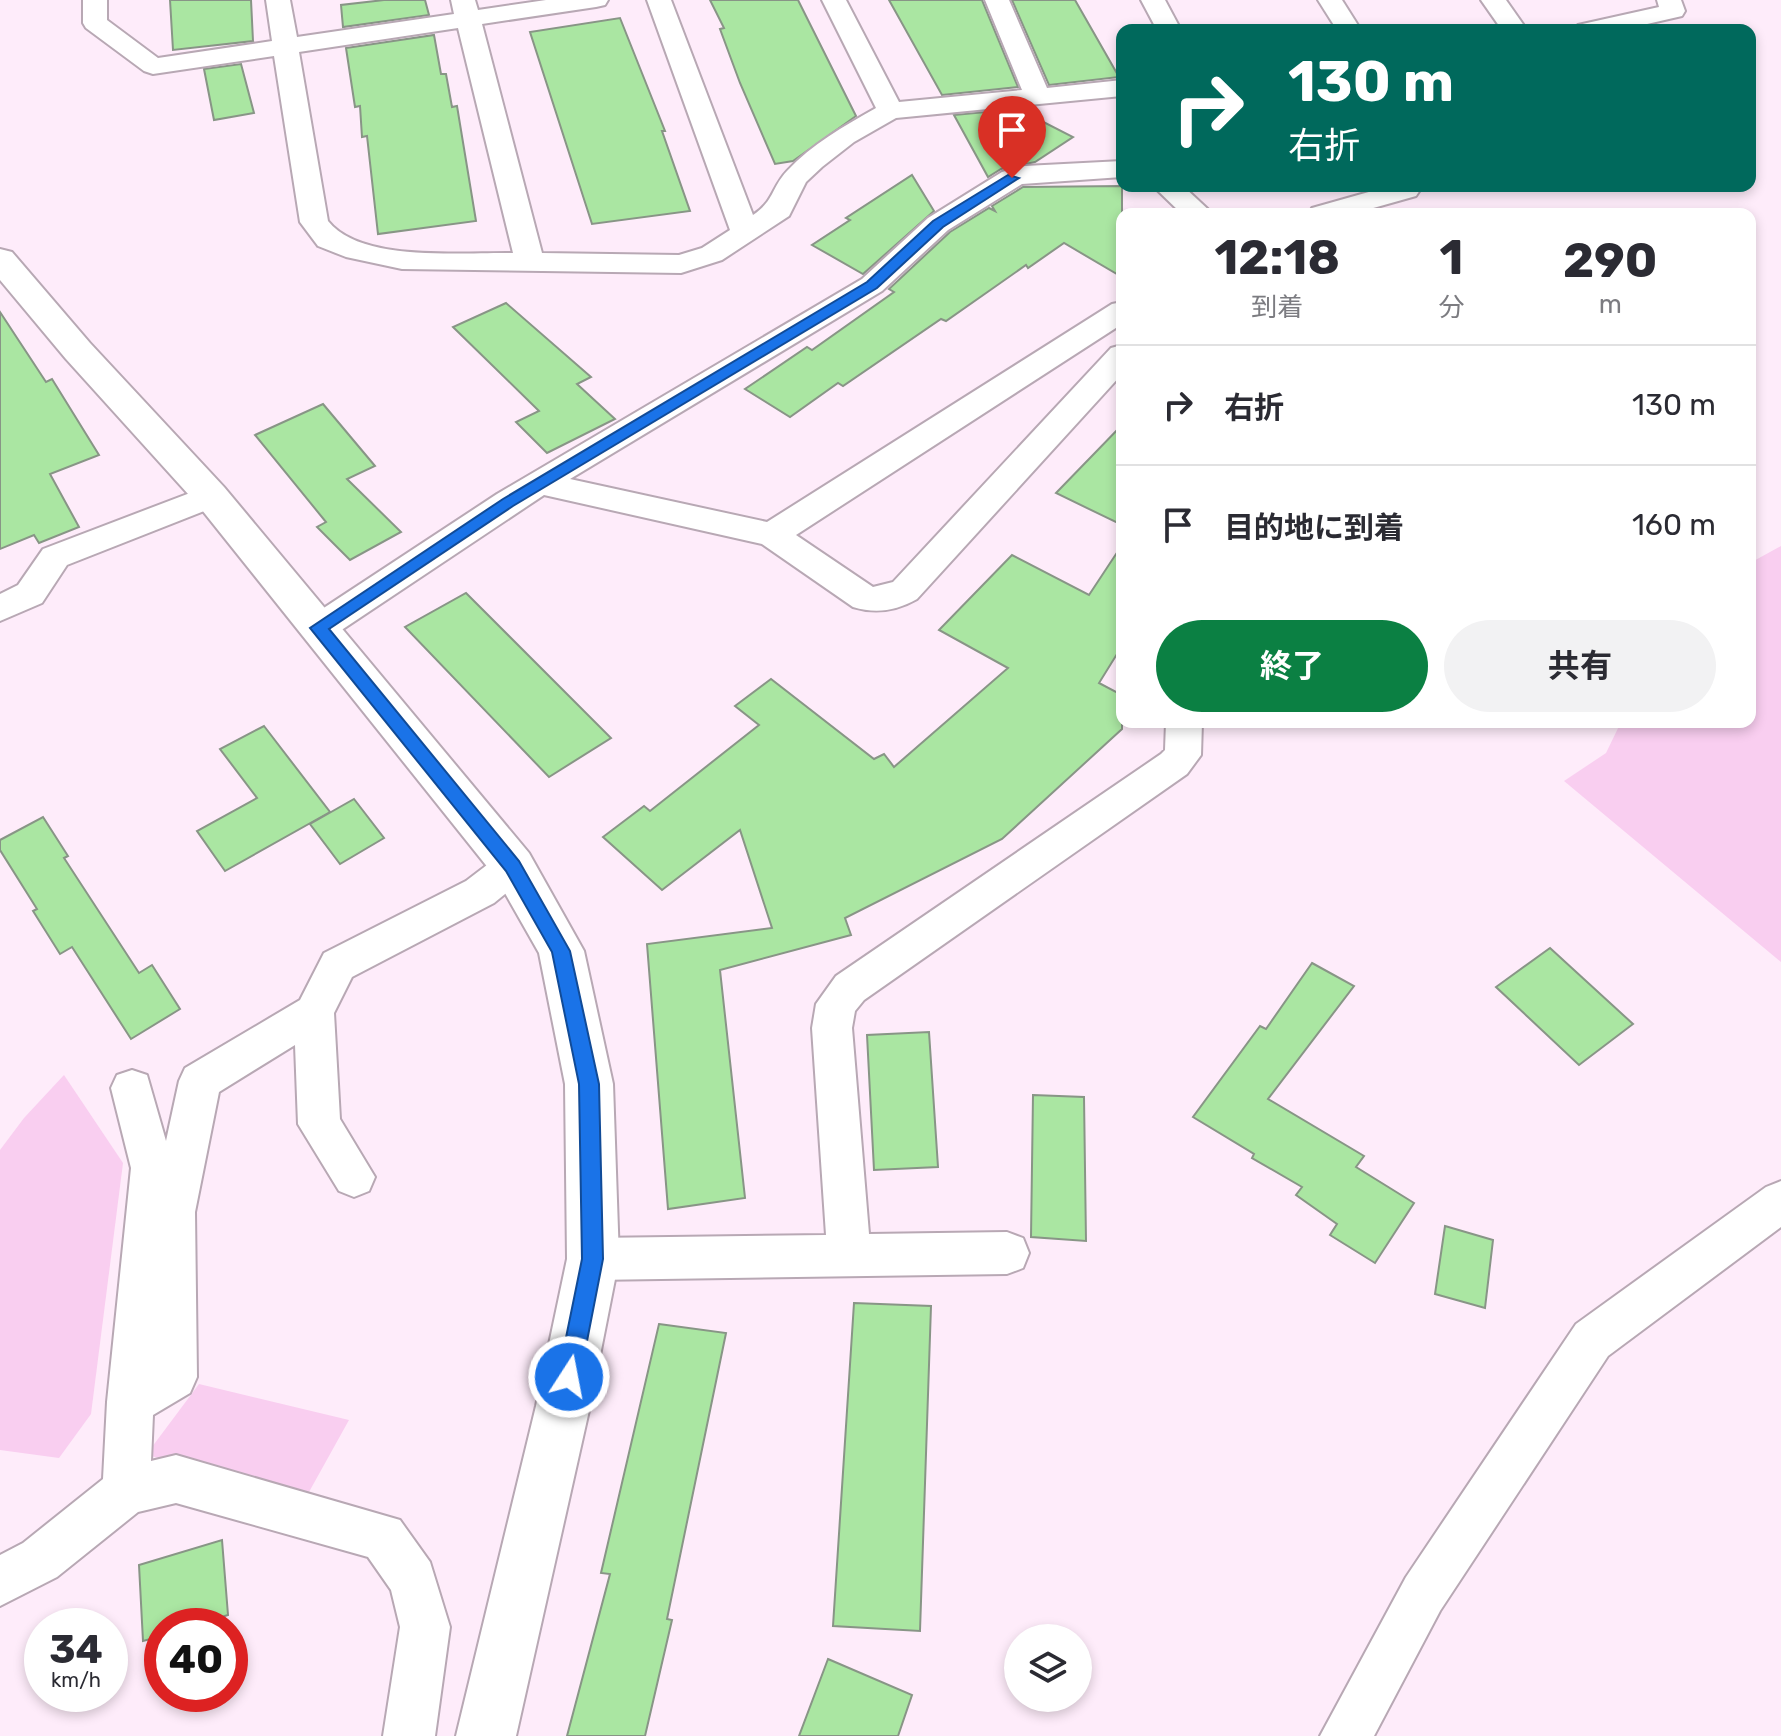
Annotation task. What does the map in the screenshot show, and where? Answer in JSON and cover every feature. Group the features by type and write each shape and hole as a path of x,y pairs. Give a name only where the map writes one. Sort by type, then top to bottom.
{"street":[{"path":"95,0 95,23 153,66 284,47 466,10 596,0"},
{"path":"278,0 314,222 328,240 356,251 402,260 681,264 712,254 779,210 794,179 812,161 845,136 890,111 1116,88"},
{"path":"659,0 745,232"},
{"path":"834,0 890,111"},
{"path":"997,0 1037,95"},
{"path":"1153,0 1166,24"},
{"path":"1330,0 1345,24"},
{"path":"1493,0 1511,24"},
{"path":"1614,24 1673,11 1669,0"},
{"path":"466,10 530,262"},
{"path":"319,628 544,481 872,285 938,224 1012,178 1025,174 1116,169"},
{"path":"1174,192 1192,208"},
{"path":"1343,208 1399,192"},
{"path":"0,259 78,351 211,496 513,866 561,951 589,1084 593,1259 563,1406 486,1736"},
{"path":"772,535 1116,315"},
{"path":"544,481 554,487 772,535 865,598 881,600 899,596 911,587 1116,362"},
{"path":"0,609 30,594 55,557 211,496"},
{"path":"849,1256 832,1028 836,1004 850,988 1174,764 1183,755 1184,728"},
{"path":"354,1177 319,1124 314,1012 338,965 480,892 513,866"},
{"path":"130,1402 174,1377 173,1212 200,1081 314,1012"},
{"path":"126,1491 130,1402 152,1168 132,1088"},
{"path":"1346,1736 1423,1594 1592,1340 1781,1201"},
{"path":"593,1259 1007,1253"},
{"path":"0,1581 40,1560 126,1491 176,1479 383,1537 413,1579 425,1627 409,1736"}],"shaded area":[{"path":"1781,546 1781,962 1564,781 1606,753 1618,728 1756,728 1756,560"},
{"path":"64,1075 123,1163 91,1414 59,1458 0,1450 0,1150 24,1118"},
{"path":"199,1384 349,1420 309,1492 146,1455"}],"building":[{"path":"170,0 251,0 253,41 173,50"},
{"path":"384,0 425,0 429,15 343,27 341,5"},
{"path":"710,0 798,0 856,116 793,161 775,164 740,83 720,29 724,28"},
{"path":"889,0 982,0 1018,87 942,95"},
{"path":"1012,0 1075,0 1116,72 1116,77 1049,85"},
{"path":"620,18 665,131 662,131 690,211 592,224 530,32"},
{"path":"434,35 441,74 446,74 452,107 457,106 476,221 378,234 367,136 362,137 360,106 355,107 346,48"},
{"path":"241,64 254,113 214,120 204,69"},
{"path":"1018,109 1073,137 1035,162 1001,169 988,177 954,115"},
{"path":"912,175 934,211 863,274 812,245 850,220 846,218"},
{"path":"1116,186 1116,192 1122,192 1122,208 1116,208 1116,273 1064,243 1028,268 1026,265 946,321 941,319 843,386 838,383 790,417 745,389 807,347 812,350 894,292 889,289 950,232 989,208 995,211 992,206 1023,187"},
{"path":"506,303 591,377 577,384 615,419 547,453 516,422 539,411 453,327"},
{"path":"0,312 46,382 52,379 99,455 50,474 79,527 39,543 34,535 0,549"},
{"path":"323,404 375,466 347,479 401,532 350,560 317,527 326,522 255,435"},
{"path":"1116,431 1116,522 1056,493"},
{"path":"1116,554 1116,656 1099,683 1116,692 1116,728 1122,729 1002,839 845,918 851,935 720,970 745,1198 668,1209 647,944 772,928 740,830 662,890 603,837 644,806 650,811 759,725 735,706 771,679 874,759 884,754 894,767 1008,668 939,630 1012,555 1089,595"},
{"path":"466,593 611,738 549,777 405,627"},
{"path":"264,726 330,812 225,871 197,831 257,798 220,749"},
{"path":"354,799 384,838 340,864 310,824"},
{"path":"43,817 68,856 64,858 139,973 152,965 180,1009 131,1039 72,947 60,954 33,911 37,909 0,850 0,840"},
{"path":"1550,948 1633,1024 1579,1065 1496,987"},
{"path":"1312,963 1354,986 1268,1099 1364,1156 1356,1167 1414,1203 1375,1263 1330,1235 1337,1224 1296,1195 1302,1187 1252,1158 1254,1154 1193,1117 1260,1026 1266,1029"},
{"path":"929,1032 938,1167 874,1170 867,1035"},
{"path":"1033,1095 1084,1097 1086,1241 1031,1237"},
{"path":"1445,1226 1493,1240 1485,1308 1435,1294"},
{"path":"854,1303 931,1306 920,1631 833,1626"},
{"path":"659,1324 726,1333 667,1619 672,1620 645,1736 567,1736 610,1574 601,1573"},
{"path":"222,1540 227,1608 144,1608 143,1641 139,1565"},
{"path":"828,1659 912,1695 898,1736 799,1736"}],"route":[{"path":"569,1377 593,1259 589,1084 561,951 513,866 319,628 508,502 872,285 938,224 1012,178"}]}
